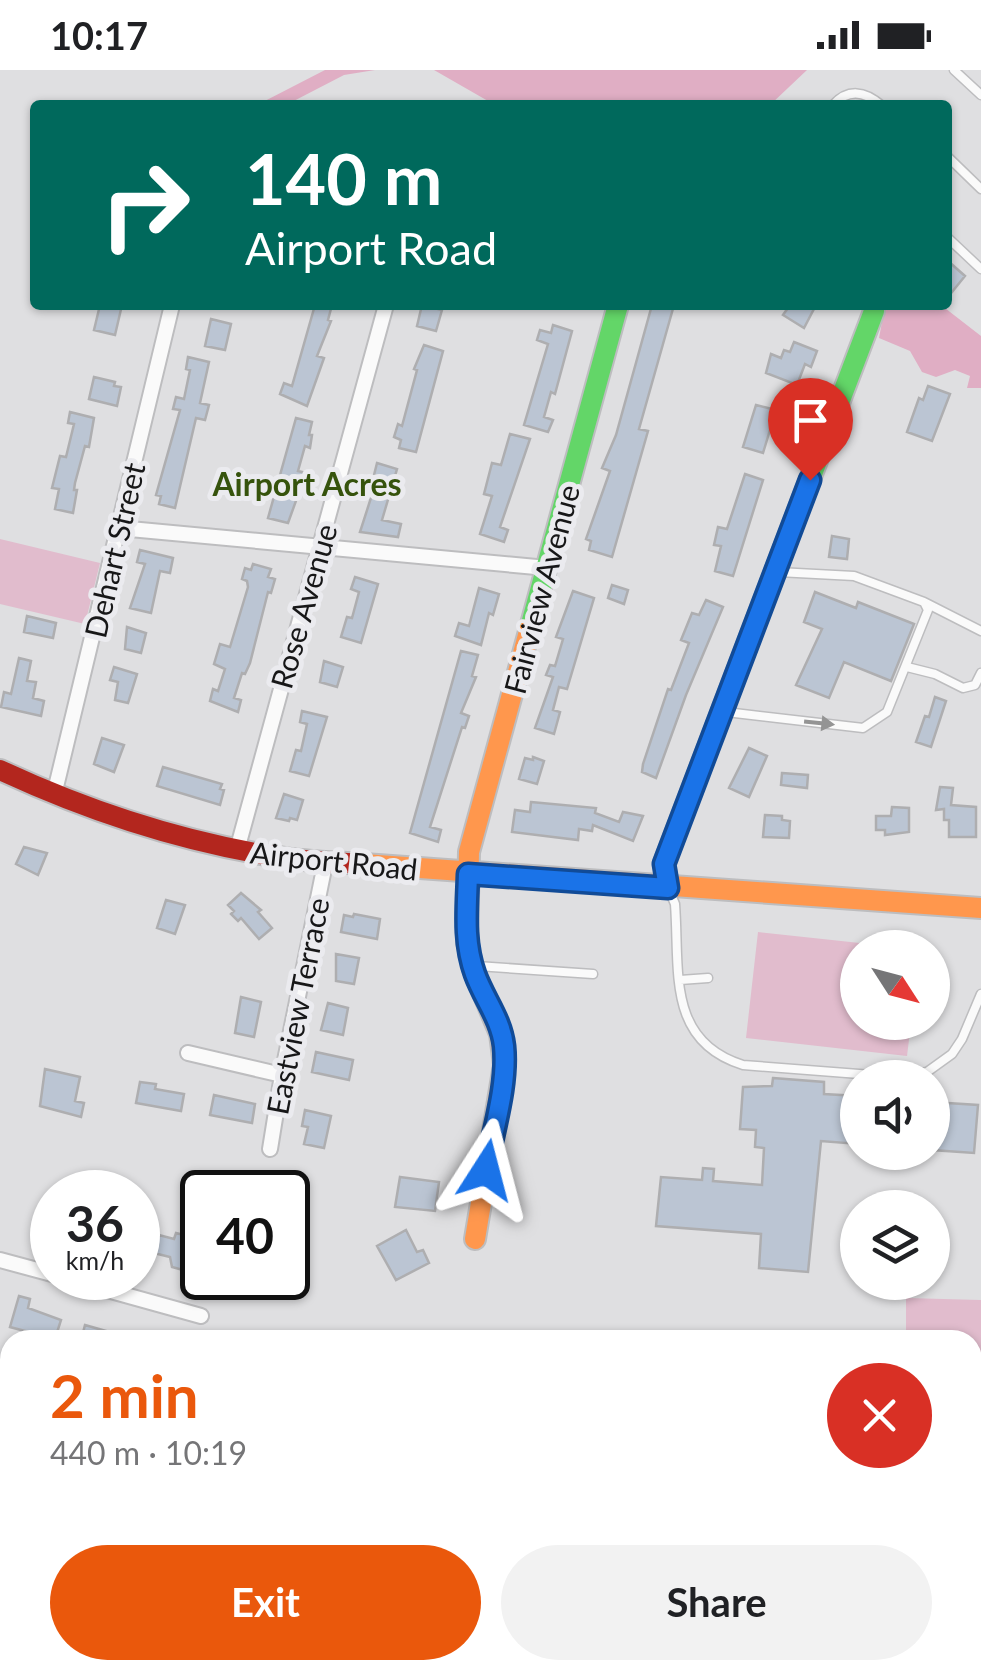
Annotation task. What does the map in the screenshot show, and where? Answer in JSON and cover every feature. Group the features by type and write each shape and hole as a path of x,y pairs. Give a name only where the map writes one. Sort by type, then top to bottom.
{"street":[{"name":"Dehart Street","path":"54,795 171,310"},
{"name":"Rose Avenue","path":"238,850 385,310"},
{"name":"Fairview Avenue","path":"475,1239 504,1046 466,938 469,852 617,310"},
{"path":"668,888 664,864 874,310"},
{"path":"120,528 547,568"},
{"name":"Airport Road","path":"0,770 121,819 238,850 325,864 981,908"},
{"name":"Eastview Terrace","path":"270,1148 325,864"},
{"path":"188,1053 282,1075"},
{"path":"0,1260 30,1268"},
{"path":"143,1300 201,1316"}],"lane":[{"path":"954,70 981,95"},
{"path":"838,100 858,93 871,100"},
{"path":"952,162 981,189"},
{"path":"952,242 981,269"},
{"path":"775,572 854,576 924,602 981,631"},
{"path":"722,712 863,728 887,712 928,610 924,602"},
{"path":"907,667 935,674 963,688 975,685 981,673"},
{"path":"668,888 675,904 685,1019 700,1042 728,1060 743,1065 898,1077 928,1072 952,1054 962,1040 981,994"},
{"path":"473,966 593,974"},
{"path":"680,980 708,978"}],"shaded area":[{"path":"325,70 375,70 344,75 296,100 267,100"},
{"path":"434,70 807,70 775,100 486,100"},
{"path":"947,310 981,336 981,388 967,388 970,376 955,370 936,377 922,372 910,351 879,338 884,311"},
{"path":"0,539 100,563 85,624 0,604"},
{"path":"758,932 840,941 840,1040 909,1040 907,1056 746,1038"},
{"path":"906,1300 981,1300 981,1330 906,1330"}],"building":[{"path":"952,265 965,276 952,292"},
{"path":"99,310 121,310 115,335 94,330"},
{"path":"314,310 331,310 331,321 317,356 324,358 307,406 280,394 284,383 292,386"},
{"path":"421,310 442,310 436,331 417,326"},
{"path":"651,310 673,310 639,429 648,431 612,557 589,550 591,541 586,539 610,471 602,468 616,435"},
{"path":"786,310 813,310 804,328 783,315"},
{"path":"211,319 231,324 225,350 205,346"},
{"path":"553,325 572,331 555,394 551,392 544,417 553,420 548,432 524,425 548,344 537,340 540,330 551,333"},
{"path":"794,342 817,351 811,367 805,364 797,385 766,373 771,354 781,358 784,350 790,352"},
{"path":"424,345 443,351 416,452 399,448 401,440 394,437 398,424 402,426 417,370 414,369"},
{"path":"188,357 209,362 200,403 209,405 205,420 196,418 175,508 159,504 161,496 156,495 180,410 173,409 176,397 184,399 190,370 186,369"},
{"path":"94,377 121,387 117,406 89,399"},
{"path":"928,386 950,394 932,441 907,432 919,398 923,400"},
{"path":"756,405 776,410 763,453 743,447"},
{"path":"70,412 94,418 89,447 85,446 75,483 73,513 55,509 59,489 52,488 60,456 66,457 74,424 68,423"},
{"path":"296,418 312,422 312,435 298,471 306,473 288,523 268,518"},
{"path":"510,434 530,439 500,527 508,530 504,542 480,534 492,496 484,494 492,463 501,465"},
{"path":"377,463 397,469 382,520 401,524 398,537 360,532 378,476 374,475"},
{"path":"745,474 763,480 733,576 715,571 721,546 714,545 718,527 727,529"},
{"path":"832,536 849,539 847,559 829,557"},
{"path":"140,550 173,558 170,573 160,571 151,613 130,608 145,564 137,562"},
{"path":"253,564 271,569 268,577 275,579 271,593 268,592 250,663 242,673 234,698 241,700 238,712 210,701 225,669 214,664 220,644 230,647 248,587 242,579 245,568 251,570"},
{"path":"355,577 378,584 361,643 341,637 347,617 352,618 359,592 351,589"},
{"path":"612,585 628,590 624,604 608,598"},
{"path":"479,588 499,594 493,615 489,613 481,645 455,636 459,623 469,626"},
{"path":"573,591 594,598 567,689 559,687 553,710 560,712 554,734 535,728 553,677 546,675 550,665 555,666 563,639 556,637"},
{"path":"815,592 856,608 858,602 914,624 891,681 844,662 829,698 796,685 822,629 804,622"},
{"path":"706,600 723,607 656,778 642,772 643,764 668,689 671,690 689,643 681,640 692,613 699,615"},
{"path":"27,616 56,623 53,638 24,632"},
{"path":"127,627 146,633 141,653 125,649"},
{"path":"461,651 478,655 472,676 476,677 461,713 469,716 430,827 441,830 438,842 410,833"},
{"path":"19,658 31,661 27,681 36,682 33,698 44,701 41,716 1,707 4,692 11,694"},
{"path":"324,661 343,667 337,687 320,682"},
{"path":"114,667 137,674 128,703 115,700 118,682 110,680"},
{"path":"935,697 946,701 931,747 916,742"},
{"path":"302,711 327,717 309,776 290,771 296,750 301,751 307,724 300,722"},
{"path":"102,738 124,745 114,772 94,764"},
{"path":"749,748 767,756 749,797 729,788"},
{"path":"525,758 544,761 537,784 519,779"},
{"path":"163,767 222,784 220,805 157,786"},
{"path":"782,773 808,775 807,788 781,785"},
{"path":"940,787 953,788 951,805 976,807 976,837 949,837 944,809 936,810"},
{"path":"284,794 303,800 297,820 276,818"},
{"path":"531,802 596,808 595,813 619,822 623,812 643,816 633,841 593,825 592,831 579,829 578,840 512,832 515,810 530,812"},
{"path":"892,807 909,808 909,832 885,835 885,830 876,830 876,816 891,816"},
{"path":"765,815 790,821 789,838 763,837"},
{"path":"24,847 47,853 38,875 16,864"},
{"path":"241,893 261,910 258,912 272,928 259,939 241,918 238,921 231,914 234,911 228,905"},
{"path":"166,900 185,905 175,934 157,928"},
{"path":"344,915 380,919 377,939 341,932"},
{"path":"336,954 359,958 354,984 336,981"},
{"path":"241,997 261,1002 254,1037 235,1033"},
{"path":"328,1003 348,1008 343,1035 321,1030"},
{"path":"316,1052 353,1060 349,1080 312,1072"},
{"path":"45,1069 80,1077 75,1101 84,1103 81,1117 40,1106"},
{"path":"773,1078 824,1082 824,1094 840,1095 840,1143 821,1141 808,1272 759,1268 761,1234 656,1226 661,1177 702,1180 703,1168 714,1169 713,1181 762,1185 764,1148 755,1147 756,1130 740,1129 743,1087 772,1086"},
{"path":"140,1082 184,1094 181,1111 136,1103"},
{"path":"214,1095 255,1104 252,1123 210,1115"},
{"path":"950,1103 978,1105 974,1153 950,1151"},
{"path":"305,1110 331,1116 324,1148 304,1144 308,1127 302,1126"},
{"path":"400,1177 439,1182 435,1211 395,1207"},
{"path":"406,1230 417,1252 423,1250 429,1263 396,1280 377,1246"},
{"path":"176,1233 180,1234 180,1269 172,1267 170,1257 160,1254 160,1235 174,1239"},
{"path":"19,1296 30,1299 28,1308 61,1320 58,1330 10,1327"}],"traffic: fast":[{"path":"530,628 617,310"},
{"path":"668,888 664,863 874,311"}],"traffic: slow":[{"path":"475,1239 504,1065 500,1034 473,969 467,942 469,852 530,628"},
{"path":"364,864 981,908"}],"traffic: jam":[{"path":"0,770 67,799 172,834 279,857 364,864"}],"district":[{"name":"Airport Acres","path":"307,483"}],"route":[{"path":"486,1170 504,1046 494,1009 469,956 468,874 668,888 664,864 810,480"}]}
